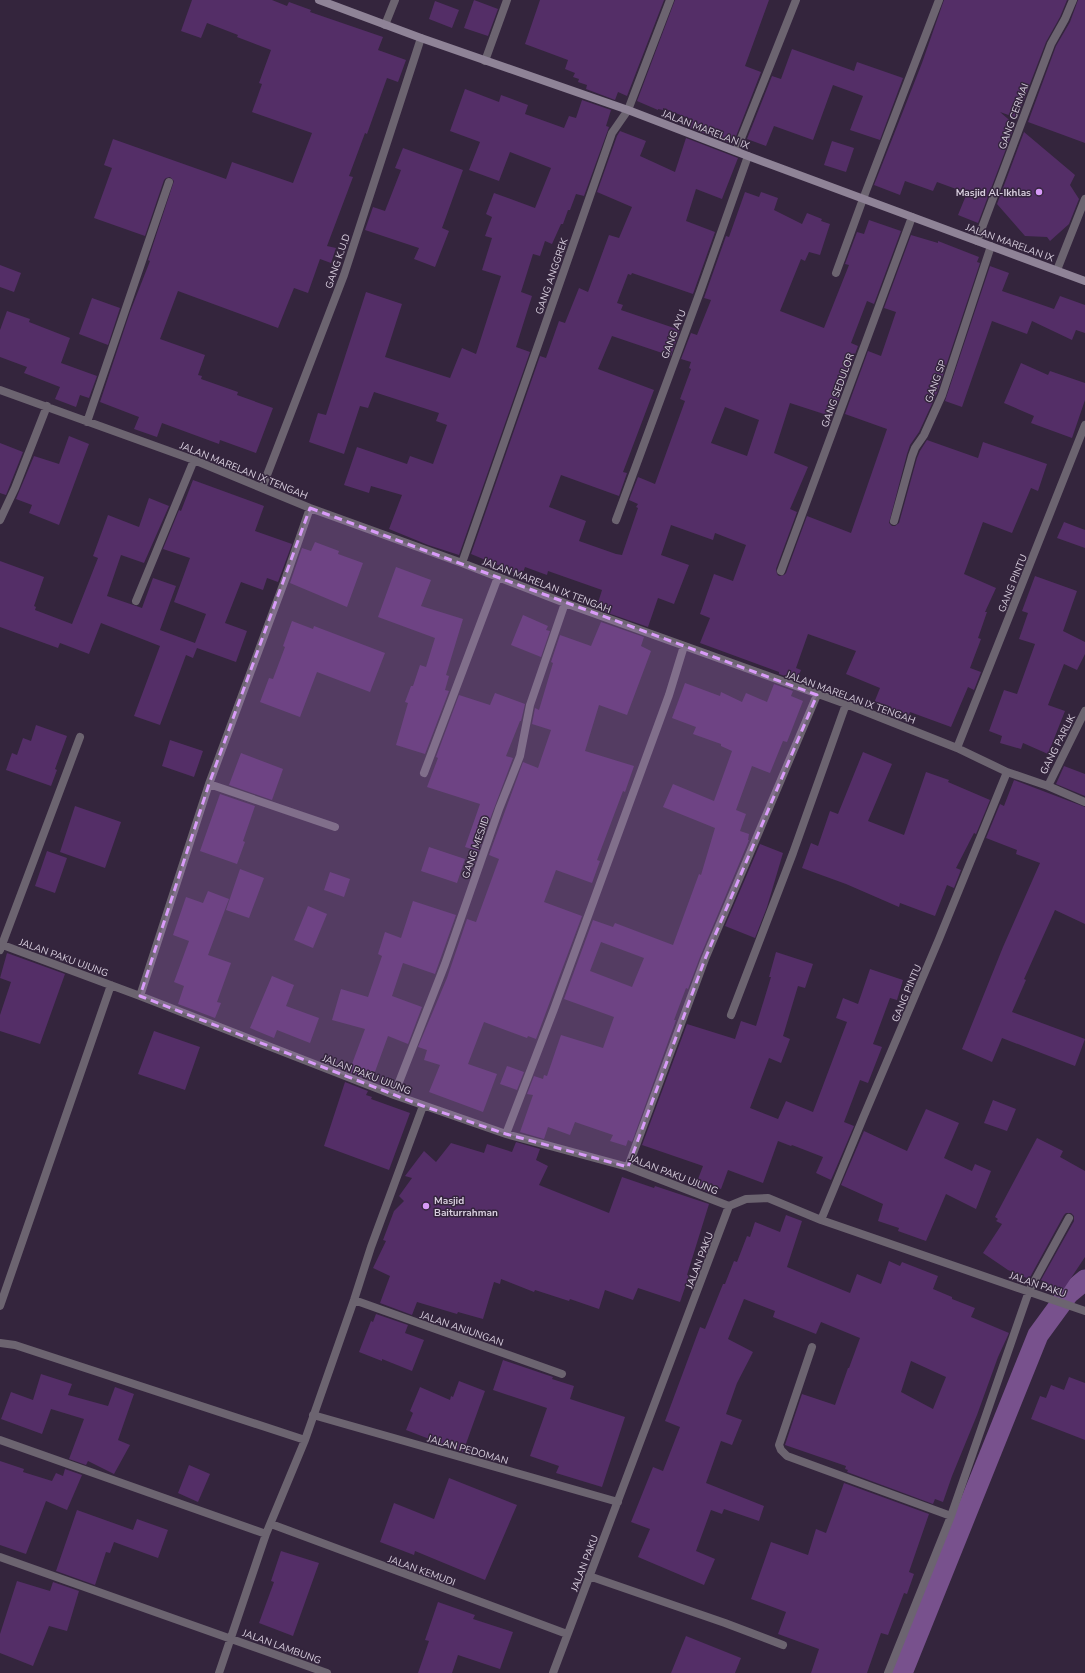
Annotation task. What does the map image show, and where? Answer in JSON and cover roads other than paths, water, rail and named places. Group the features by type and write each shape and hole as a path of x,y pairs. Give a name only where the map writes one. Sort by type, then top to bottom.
{"main road":[{"name":"JALAN MARELAN IX","path":"320,0 485,61 628,110 1085,281"}],"street":[{"path":"385,24 395,0"},
{"path":"485,61 507,0"},
{"name":"GANG ANGGREK","path":"462,563 612,133 628,110 670,0"},
{"path":"736,151 796,0"},
{"path":"836,273 863,198 939,0"},
{"name":"GANG CERMAI","path":"977,241 1050,44 1065,20 1073,0"},
{"name":"GANG K.U.D","path":"262,488 344,276 421,38"},
{"name":"GANG AYU","path":"616,520 748,156"},
{"path":"87,422 169,182"},
{"path":"1057,270 1085,199"},
{"name":"GANG SEDULOR","path":"781,571 912,217"},
{"name":"GANG SP","path":"894,521 912,456 915,448 924,435 942,394 991,246"},
{"name":"JALAN MARELAN IX TENGAH","path":"0,390 194,460 310,508 462,563 565,603 846,704 957,748 1007,772 1048,786 1085,802"},
{"path":"0,520 15,488 47,406"},
{"name":"GANG PINTU","path":"957,748 1085,425"},
{"path":"136,601 194,460"},
{"path":"140,996 209,784 284,585 310,508"},
{"path":"424,773 498,577"},
{"name":"GANG MESJID","path":"394,1095 445,964 499,810 520,756 530,705 565,603"},
{"path":"506,1134 554,1009 666,702 684,646"},
{"path":"628,1167 705,959 817,694"},
{"path":"731,1015 793,853 846,704"},
{"name":"GANG PARLIK","path":"1048,786 1085,711"},
{"path":"1,946 80,737"},
{"name":"GANG PINTU","path":"821,1220 939,939 1007,772"},
{"path":"209,784 335,827"},
{"name":"JALAN PAKU UJUNG","path":"1,946 111,985 423,1106 506,1134 628,1167 730,1206"},
{"path":"0,1306 111,985"},
{"path":"219,1673 266,1534 305,1440 371,1247 423,1106"},
{"name":"JALAN PAKU","path":"553,1673 730,1206 746,1199 768,1198 821,1220 1085,1311"},
{"path":"888,1673 951,1516 1029,1291 1069,1218"},
{"name":"JALAN ANJUNGAN","path":"354,1300 562,1374"},
{"path":"0,1343 15,1345 305,1440"},
{"path":"812,1346 779,1446 781,1450 787,1456 951,1516"},
{"name":"JALAN PEDOMAN","path":"313,1414 618,1502"},
{"path":"0,1440 266,1534"},
{"name":"JALAN KEMUDI","path":"271,1524 567,1634"},
{"name":"JALAN LAMBUNG","path":"0,1557 327,1673"},
{"path":"589,1576 725,1623 783,1645"}],"waterway":[{"path":"902,1673 1038,1335 1068,1294 1085,1280"}],"place":[{"name":"Masjid Al-Ikhlas","path":"1039,192"},
{"name":"Masjid Baiturrahman","path":"426,1206"}]}
